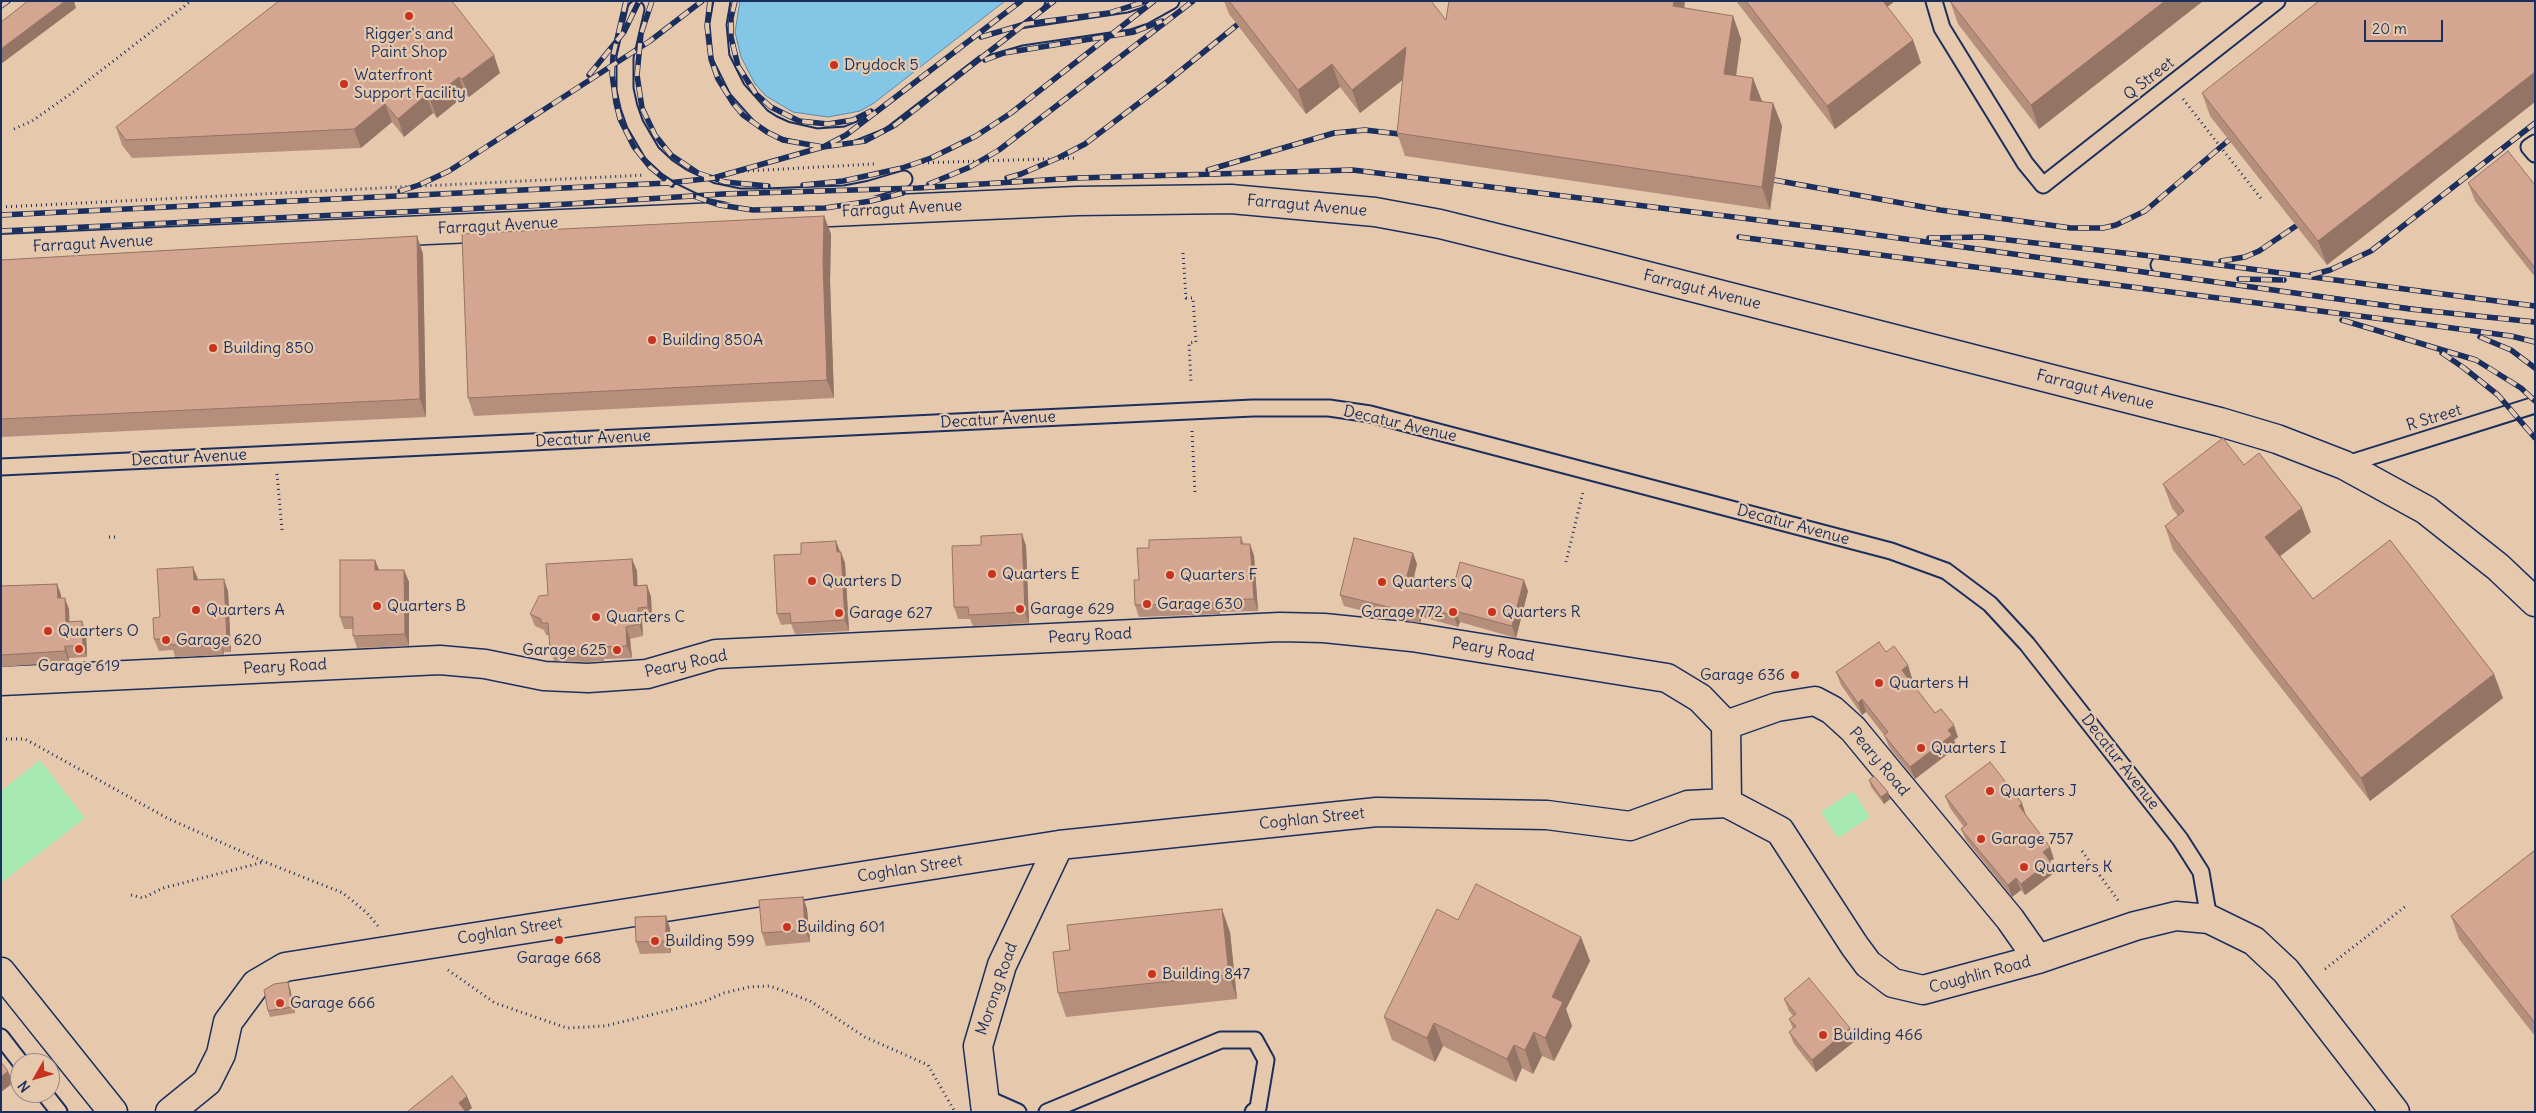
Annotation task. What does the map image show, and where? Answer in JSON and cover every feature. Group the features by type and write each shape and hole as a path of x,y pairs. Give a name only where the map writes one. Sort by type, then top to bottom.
{"street":[{"name":"Farragut Avenue","path":"1,249 609,220 689,219 1077,201 1231,199 1375,212 1450,226 2220,422 2277,439 2344,465 2426,510 2498,567 2535,602"},
{"name":"Peary Road","path":"1,681 440,660 485,664 544,676 588,678 647,674 716,654 1280,627 1315,628 1412,638 1667,678 1700,698 1726,725 1777,707 1815,701 1832,710 1853,729 1997,904 2038,959"},
{"path":"1726,725 1727,803"},
{"name":"Coughlin Road","path":"1727,803 1780,830 1868,964 1893,983 1923,990 2038,959 2135,926 2176,916 2208,919"},
{"name":"Coghlan Street","path":"170,1112 207,1082 221,1054 228,1022 256,984 285,967 1059,845 1377,812 1547,815 1630,826 1688,805 1727,803"},
{"name":"Morong Road","path":"985,1105 978,1046 980,1037 1002,965 1059,845"},
{"path":"2208,919 2254,941 2286,971 2395,1112"},
{"path":"1,972 113,1112"}],"lane":[{"path":"722,1 718,24 718,42 721,57 728,75 743,97 762,117 786,130 817,137 846,135 882,121 1036,1"},
{"path":"959,61 977,51 1004,41 1129,21 1144,16 1171,1"},
{"name":"Q Street","path":"1934,1 1942,28 2025,163 2043,185 2277,1"},
{"path":"636,9 625,57 625,89 629,107 635,124 652,153 676,173 711,191 740,197 820,196 870,190 904,179"},
{"path":"2535,143 2529,147 2535,154"},
{"path":"820,196 905,209"},
{"path":"689,219 765,197"},
{"path":"2159,266 2535,314"},
{"name":"R Street","path":"2344,465 2535,404"},
{"name":"Decatur Avenue","path":"1,467 1253,408 1329,408 1370,414 1891,551 1946,571 1990,604 2028,644 2180,839 2201,872 2208,919"},
{"path":"1,1037 13,1053"},
{"path":"1047,1112 1221,1040 1255,1040 1266,1060 1258,1108 1253,1112"},
{"path":"985,1105 1018,1112"}],"path":[{"path":"14,129 32,121 72,93 191,1"},
{"path":"2181,97 2263,201"},
{"path":"917,163 1077,158"},
{"path":"724,172 880,164"},
{"path":"1,207 676,173"},
{"path":"1182,253 1186,298 1193,298 1196,342 1189,343 1191,382"},
{"path":"1192,430 1195,493"},
{"path":"276,466 282,530"},
{"path":"1566,562 1584,490"},
{"path":"109,537 117,537"},
{"path":"2082,851 2122,906"},
{"path":"131,895 143,898 163,888 265,862"},
{"path":"2325,970 2406,906"}],"green space":[{"path":"40,760 85,818 1,883 1,791"},
{"path":"1853,791 1870,817 1838,838 1821,812"}],"water":[{"name":"Drydock 5","path":"740,1 1005,1 874,103 860,111 828,117 793,112 766,96 755,84 741,57 735,32"}],"building":[{"path":"28,1 65,1 1,49 1,22"},
{"name":"Waterfront Support Facility","path":"279,1 452,1 494,55 462,79 459,77 430,100 426,95 398,119 385,104 354,129 126,140 116,127"},
{"path":"1229,1 1431,1 1446,20 1449,1 1674,1 1673,6 1733,16 1724,74 1753,78 1750,100 1773,103 1762,187 1397,133 1406,47 1352,90 1332,64 1298,90"},
{"path":"1746,1 1883,1 1913,40 1827,106"},
{"path":"1950,1 2165,1 2031,105"},
{"path":"2319,1 2535,1 2535,72 2318,241 2202,93"},
{"path":"2508,151 2535,185 2535,268 2468,183"},
{"name":"Building 850A","path":"824,216 823,263 827,380 468,398 462,234"},
{"name":"Building 850","path":"417,236 420,399 1,419 1,260"},
{"path":"2223,438 2244,465 2259,453 2302,508 2265,537 2313,599 2390,540 2494,674 2361,778 2165,526 2184,511 2163,484"},
{"name":"Quarters E","path":"1022,534 1025,612 969,615 968,607 954,607 952,546 981,545 981,536"},
{"path":"1241,537 1241,544 1250,544 1254,599 1216,600 1216,603 1135,605 1134,580 1139,580 1137,548 1149,548 1149,540"},
{"path":"1354,538 1413,553 1407,576 1453,588 1460,562 1524,580 1512,626 1455,611 1454,616 1418,605 1416,611 1396,609 1340,595"},
{"name":"Quarters D","path":"836,541 837,552 841,552 845,620 791,623 790,613 777,614 774,555 801,554 801,543"},
{"name":"Quarters C","path":"632,559 634,586 647,585 648,607 638,608 639,624 626,627 627,646 583,650 550,649 548,623 541,623 541,619 530,614 539,596 548,595 546,564"},
{"name":"Quarters B","path":"340,560 375,560 375,570 404,570 405,634 353,636 353,617 340,617"},
{"name":"Quarters A","path":"193,567 194,580 224,579 227,640 220,640 220,643 171,645 171,639 154,639 153,618 160,617 157,569"},
{"path":"57,584 58,598 65,598 66,622 82,621 83,646 65,646 65,651 1,655 1,586"},
{"path":"1879,642 1886,652 1894,646 1908,665 1902,670 1904,673 1935,713 1941,709 1954,725 1948,730 1952,735 1910,767 1884,735 1888,732 1862,699 1858,703 1836,672"},
{"path":"1990,762 2022,803 2019,806 2050,847 2043,852 2050,861 2021,884 2016,878 2008,885 1961,829 1967,824 1945,796"},
{"path":"1874,776 1888,792 1881,797 1869,780"},
{"path":"2535,850 2535,1023 2451,916"},
{"path":"1476,884 1581,937 1552,997 1563,1002 1545,1038 1534,1032 1525,1050 1514,1045 1507,1059 1434,1023 1427,1038 1384,1017 1437,909 1458,920"},
{"path":"803,897 805,930 762,933 759,900"},
{"path":"1222,909 1229,975 1058,993 1053,952 1070,950 1067,925"},
{"path":"666,916 666,941 636,942 635,917"},
{"name":"Building 466","path":"1809,978 1850,1028 1812,1060 1789,1032 1796,1026 1789,1019 1796,1014 1784,999"},
{"name":"Garage 666","path":"288,982 292,1007 268,1011 264,990 274,984"},
{"path":"1,1062 8,1071 1,1077"},
{"path":"452,1076 467,1096 459,1103 466,1112 407,1112"}],"railway":[{"path":"1,6 8,1"},
{"path":"626,1 613,56 612,74 616,103 620,119 634,147 650,167 672,185"},
{"path":"589,75 624,32 639,1"},
{"path":"652,1 641,34 637,75 642,108 655,135 671,155 698,173 725,182 768,186"},
{"path":"400,191 419,185 449,171 650,41 702,1"},
{"path":"710,1 707,26 711,59 718,79 733,103 743,115 767,132 783,140 823,147 865,141 895,125 1054,1"},
{"path":"735,1 731,18 731,37 738,66 756,94 771,107 799,121 828,124 853,120 871,111"},
{"path":"1,215 668,183 713,178 823,147 846,135 1021,1"},
{"path":"981,37 1025,24 1109,13 1147,1"},
{"path":"803,185 843,181 902,168 931,158 976,136 1011,113 1154,1"},
{"path":"929,184 970,167 999,150 1193,1"},
{"path":"985,60 1004,53 1134,32 1162,21"},
{"path":"1007,178 1058,158 1085,144 1168,81 1237,25"},
{"path":"2311,275 2330,270 2371,251 2535,123"},
{"path":"1208,170 1334,133 1365,130 1408,135"},
{"path":"1774,180 1940,210 2071,228 2103,228 2116,225 2145,211 2229,140"},
{"path":"1,231 569,204 723,194 918,188 1077,178 1353,170 1855,232 2410,309 2535,322"},
{"path":"696,197 719,205 753,210 825,208 871,201 903,193"},
{"path":"2221,261 2245,257 2259,251 2296,226"},
{"path":"1739,237 2430,325 2511,336 2535,342"},
{"path":"1929,238 1982,237 2151,256 2535,306"},
{"path":"2239,279 2284,280"},
{"path":"2342,320 2476,360 2521,388 2535,401"},
{"path":"2480,337 2511,350 2535,368"},
{"path":"2442,353 2498,395 2535,438"}],"place":[{"name":"Rigger's and Paint Shop","path":"409,16"},
{"name":"Drydock 5","path":"834,65"},
{"name":"Waterfront Support Facility","path":"344,84"},
{"name":"Building 850A","path":"652,340"},
{"name":"Building 850","path":"213,348"},
{"name":"Quarters E","path":"992,574"},
{"name":"Quarters F","path":"1170,575"},
{"name":"Quarters D","path":"812,581"},
{"name":"Quarters Q","path":"1382,582"},
{"name":"Garage 630","path":"1147,604"},
{"name":"Quarters B","path":"377,606"},
{"name":"Garage 629","path":"1020,609"},
{"name":"Quarters A","path":"196,610"},
{"name":"Garage 772","path":"1453,612"},
{"name":"Quarters R","path":"1492,612"},
{"name":"Garage 627","path":"839,613"},
{"name":"Quarters C","path":"596,617"},
{"name":"Quarters O","path":"48,631"},
{"name":"Garage 620","path":"166,640"},
{"name":"Garage 619","path":"79,649"},
{"name":"Garage 625","path":"617,650"},
{"name":"Garage 636","path":"1795,675"},
{"name":"Quarters H","path":"1879,683"},
{"name":"Quarters I","path":"1921,748"},
{"name":"Quarters J","path":"1990,791"},
{"name":"Garage 757","path":"1981,839"},
{"name":"Quarters K","path":"2024,867"},
{"name":"Building 601","path":"787,927"},
{"name":"Garage 668","path":"559,940"},
{"name":"Building 599","path":"655,941"},
{"name":"Building 847","path":"1152,974"},
{"name":"Garage 666","path":"280,1003"},
{"name":"Building 466","path":"1823,1035"}]}
